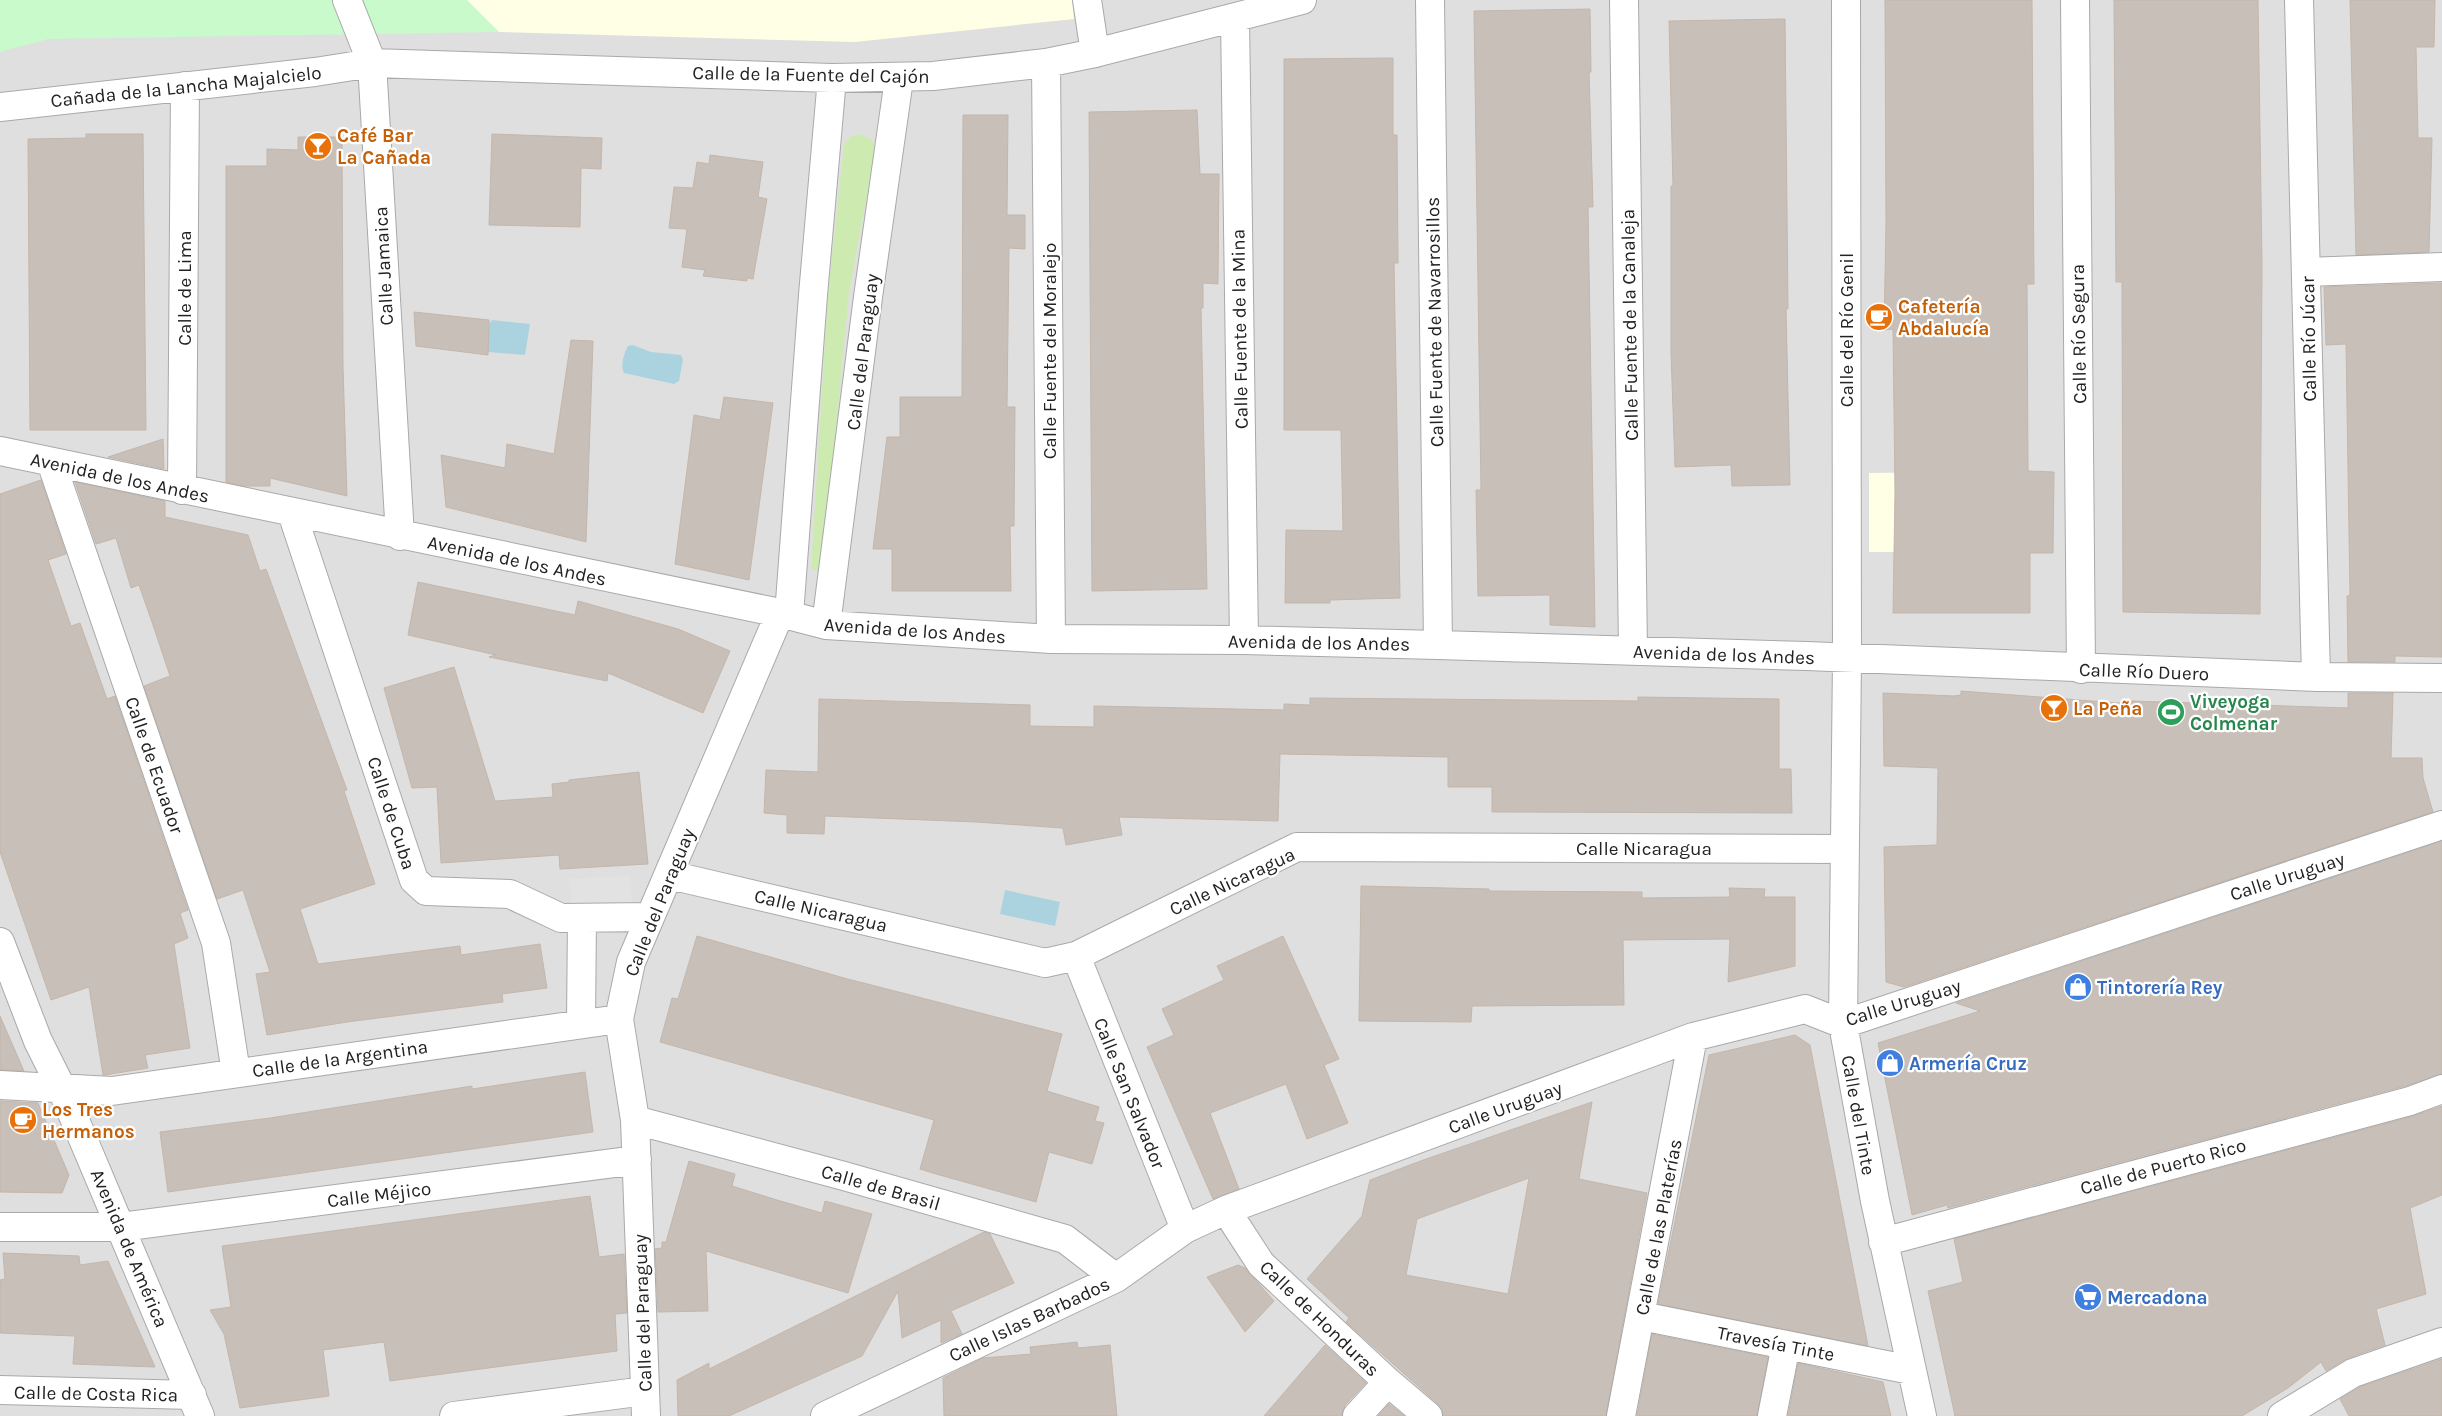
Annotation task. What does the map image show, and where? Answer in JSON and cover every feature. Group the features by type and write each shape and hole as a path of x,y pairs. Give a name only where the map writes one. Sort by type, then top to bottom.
{"street":[{"name":"Calle Jamaica","path":"347,0 372,63 400,536"},
{"path":"1087,0 1095,53"},
{"name":"Calle de la Fuente del Cajón","path":"372,63 899,79 1046,63 1235,19 1302,0"},
{"name":"Calle Fuente de Navarrosillos","path":"1430,0 1438,645"},
{"name":"Calle Fuente de la Canaleja","path":"1624,0 1633,650"},
{"name":"Calle del Río Genil","path":"1846,0 1847,659"},
{"name":"Calle Río Segura","path":"2075,0 2081,668"},
{"name":"Calle Río Júcar","path":"2299,0 2316,677"},
{"name":"Calle Fuente de la Mina","path":"1235,19 1244,640"},
{"name":"Cañada de la Lancha Majalcielo","path":"0,107 372,63"},
{"name":"Calle Fuente del Moralejo","path":"1046,63 1051,639"},
{"name":"Calle del Paraguay","path":"645,1404 635,1120 619,1019 631,962 784,614 832,78"},
{"name":"Calle del Paraguay","path":"826,625 868,298 899,79"},
{"name":"Calle de Lima","path":"182,490 185,86"},
{"path":"2306,272 2442,267"},
{"name":"Avenida de los Andes","path":"0,452 784,614 826,625 1051,639 1244,640 1633,650 1847,659"},
{"name":"Calle de Ecuador","path":"51,462 216,943 236,1073"},
{"name":"Calle de Cuba","path":"292,513 414,880 426,890 510,894 562,918 650,917"},
{"name":"Calle Río Duero","path":"1847,659 2316,677 2442,678"},
{"name":"Calle del Tinte","path":"1847,659 1843,1024 1883,1242 1922,1416"},
{"name":"Calle Uruguay","path":"1226,1210 1693,1037 1805,1008 1843,1024 2442,825"},
{"name":"Calle Nicaragua","path":"670,875 1045,963 1076,956 1298,848 1844,849"},
{"path":"581,1024 582,918"},
{"name":"Avenida de América","path":"0,942 38,1041 61,1087 196,1405"},
{"name":"Calle San Salvador","path":"1076,956 1185,1230"},
{"name":"Calle de la Argentina","path":"0,1085 112,1091 619,1019"},
{"name":"Calle de las Platerías","path":"1620,1416 1641,1316 1693,1037"},
{"name":"Calle de Puerto Rico","path":"1883,1242 2410,1101 2442,1089"},
{"name":"Calle de Brasil","path":"635,1120 816,1168 1065,1239 1116,1278"},
{"name":"Calle Méjico","path":"0,1227 121,1227 636,1160"},
{"name":"Calle Islas Barbados","path":"825,1416 1116,1278 1185,1230 1226,1210"},
{"name":"Calle de Honduras","path":"1226,1210 1261,1264 1388,1382 1428,1416"},
{"name":"Travesía Tinte","path":"1641,1316 1911,1370"},
{"path":"2282,1416 2353,1373 2442,1342"},
{"path":"1772,1416 1786,1345"},
{"path":"1357,1416 1388,1382"},
{"name":"Calle de Costa Rica","path":"0,1390 196,1405"},
{"path":"454,1416 645,1404"}],"shaded area":[{"path":"0,0 2442,0 2442,1416 0,1416"},
{"path":"465,0 1072,0 1074,19 855,42 499,32"},
{"path":"1960,472 1961,552 1869,552 1869,473"},
{"path":"630,876 632,903 571,906 569,879"}],"green space":[{"path":"0,0 467,0 499,32 48,39 0,52"},
{"path":"859,134 871,139 876,147 849,293 822,572 811,569 828,295 844,144 851,136"}],"water":[{"path":"492,320 530,324 525,355 488,352 488,348 484,344 489,324"},
{"path":"633,345 651,352 681,355 683,360 679,381 674,384 624,373 622,363 624,356 628,346"},
{"path":"1005,890 1060,902 1055,926 1000,914"}],"building":[{"path":"1885,0 2032,0 2034,284 2027,284 2028,471 2054,472 2053,553 2030,553 2030,613 1893,613 1895,492 1893,329 1884,330 1886,223"},
{"path":"2114,0 2258,0 2262,262 2260,614 2123,612 2122,282 2116,282"},
{"path":"2350,0 2435,0 2434,47 2416,47 2418,138 2432,138 2429,252 2356,255"},
{"path":"1590,9 1591,72 1589,72 1593,207 1588,207 1595,627 1550,625 1550,595 1478,596 1476,490 1481,490 1474,11"},
{"path":"1785,19 1788,309 1786,309 1790,485 1732,486 1731,465 1675,467 1671,352 1671,186 1673,186 1669,21"},
{"path":"1393,58 1393,135 1397,135 1398,263 1394,263 1400,598 1330,600 1330,603 1285,603 1286,530 1343,531 1341,430 1284,430 1284,59"},
{"path":"1197,110 1200,174 1219,174 1218,284 1203,283 1203,308 1201,308 1207,589 1092,591 1089,112"},
{"path":"963,115 1008,115 1007,215 1025,215 1025,249 1009,248 1007,407 1015,407 1014,526 1010,526 1011,591 892,591 892,549 873,549 887,437 900,437 900,397 962,397"},
{"path":"86,134 143,134 146,430 30,430 28,139 86,138"},
{"path":"492,134 602,138 601,169 581,168 580,227 489,225"},
{"path":"298,137 342,137 343,367 347,496 270,478 270,486 243,486 226,482 226,166 267,166 267,149 298,150"},
{"path":"710,155 763,162 758,197 767,199 753,279 747,278 747,281 703,276 705,270 682,267 687,229 669,228 674,187 693,188 697,162 709,164"},
{"path":"2442,283 2442,657 2395,656 2395,662 2348,662 2347,596 2350,595 2346,344 2326,345 2324,287"},
{"path":"414,312 489,320 488,355 416,346"},
{"path":"571,340 593,341 586,542 446,507 441,455 505,468 507,444 554,454"},
{"path":"724,397 773,403 749,580 675,564 694,415 720,420"},
{"path":"163,439 164,469 108,457"},
{"path":"41,480 66,554 48,560 71,626 80,623 107,699 115,696 188,910 180,913 188,938 174,944 190,1048 145,1055 148,1068 105,1075 103,1075 89,987 51,1000 0,852 0,494"},
{"path":"75,482 165,501 165,517 248,535 260,571 266,569 347,790 344,791 375,884 300,909 318,964 460,946 461,955 540,944 547,988 502,994 503,1002 347,1022 267,1035 256,974 270,972 243,890 217,899 144,686 170,676 153,625 139,585 131,588 116,538 96,544"},
{"path":"418,582 575,615 578,601 678,629 730,651 703,713 608,673 607,681 489,657 496,655 408,635"},
{"path":"454,667 495,801 553,797 552,784 569,782 569,780 639,772 648,864 560,869 559,855 441,863 437,787 412,788 384,688"},
{"path":"1961,691 2132,704 2132,701 2348,708 2348,693 2393,693 2391,758 2422,758 2423,778 2433,812 1904,987 1886,982 1884,847 1937,845 1938,768 1884,766 1883,693 1954,696 1961,695"},
{"path":"1638,697 1779,699 1779,769 1791,769 1792,813 1492,812 1492,787 1448,787 1448,757 1280,754 1278,821 1119,817 1122,835 1066,845 1063,828 976,822 825,816 824,834 787,833 787,815 764,813 766,770 818,772 819,699 1030,705 1030,726 1094,727 1094,706 1284,710 1284,704 1310,705 1310,698 1638,701"},
{"path":"2442,841 2442,1074 2405,1086 1948,1208 1947,1205 1912,1215 1878,1043 1980,1011 1956,1003"},
{"path":"1361,886 1489,889 1489,891 1642,892 1642,898 1730,897 1729,888 1765,889 1764,897 1795,897 1795,966 1728,982 1730,939 1623,940 1624,1005 1472,1006 1471,1022 1359,1021"},
{"path":"697,936 844,978 1062,1034 1047,1091 1099,1107 1095,1121 1104,1123 1092,1164 1049,1152 1036,1202 936,1174 920,1169 934,1120 660,1042 672,998 678,999"},
{"path":"1283,936 1339,1059 1324,1065 1348,1123 1307,1139 1286,1084 1210,1113 1239,1189 1213,1199 1147,1047 1174,1035 1162,1009 1224,980 1217,966"},
{"path":"0,1016 24,1071 0,1070"},
{"path":"1795,1035 1810,1045 1868,1346 1658,1304 1709,1055"},
{"path":"585,1072 593,1132 168,1192 160,1132 270,1118 472,1086 472,1089"},
{"path":"0,1101 38,1103 69,1175 62,1193 0,1192"},
{"path":"1592,1102 1579,1179 1647,1193 1606,1416 1443,1416 1438,1404 1346,1322 1349,1318 1307,1279 1362,1216 1370,1180","holes":["1529,1178 1508,1294 1406,1275 1417,1219"]},
{"path":"2442,1106 2442,1195 2410,1208 2426,1294 2376,1309 2385,1345 2348,1358 2326,1371 2321,1362 2288,1388 2242,1416 1955,1416 1928,1291 1963,1282 1954,1239 2414,1116"},
{"path":"689,1161 735,1174 732,1186 777,1200 822,1213 825,1201 872,1214 848,1293 706,1251 708,1311 658,1312 655,1249 662,1248 662,1242 666,1242"},
{"path":"590,1196 599,1257 624,1254 627,1313 615,1314 617,1351 390,1381 384,1342 323,1350 329,1396 240,1408 224,1334 210,1310 231,1307 222,1246"},
{"path":"984,1232 990,1234 1014,1283 951,1311 962,1334 941,1343 941,1320 902,1338 898,1291 862,1356 729,1416 678,1416 677,1380 709,1363 709,1369"},
{"path":"3,1253 79,1256 80,1265 108,1261 155,1367 73,1364 75,1336 0,1333 0,1280 5,1279"},
{"path":"1238,1265 1245,1268 1274,1301 1245,1332 1207,1277"},
{"path":"1652,1334 1768,1357 1757,1416 1637,1416"},
{"path":"1077,1342 1078,1348 1110,1345 1117,1416 944,1416 943,1378 983,1358 1031,1354 1030,1347"},
{"path":"1325,1345 1366,1383 1345,1405 1342,1416 1264,1416"},
{"path":"2442,1359 2442,1416 2349,1416 2340,1399 2360,1387"},
{"path":"1798,1363 1883,1382 1891,1416 1788,1416"},
{"path":"1389,1404 1404,1416 1378,1416"}],"place":[{"name":"Café Bar La Cañada","path":"318,146"},
{"name":"Cafetería Abdalucía","path":"1879,317"},
{"name":"La Peña","path":"2054,708"},
{"name":"Viveyoga Colmenar","path":"2171,712"},
{"name":"Tintorería Rey","path":"2078,987"},
{"name":"Armería Cruz","path":"1890,1063"},
{"name":"Los Tres Hermanos","path":"23,1120"},
{"name":"Mercadona","path":"2088,1297"}]}
